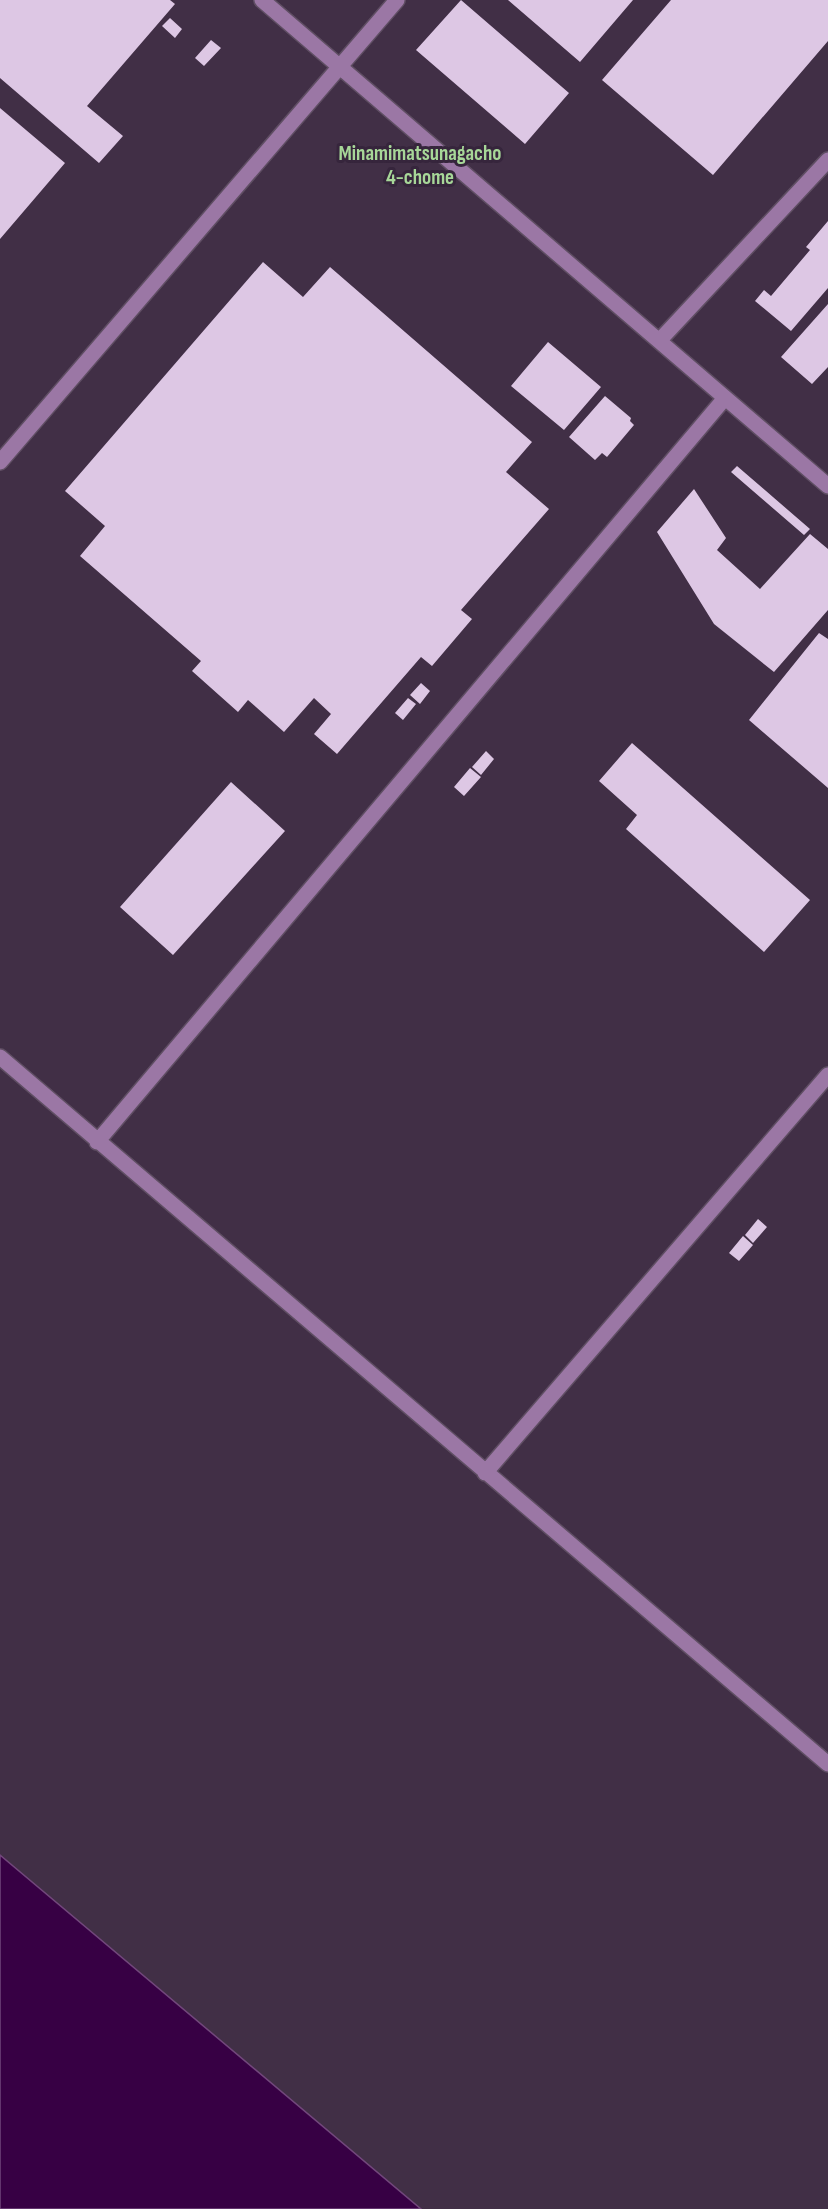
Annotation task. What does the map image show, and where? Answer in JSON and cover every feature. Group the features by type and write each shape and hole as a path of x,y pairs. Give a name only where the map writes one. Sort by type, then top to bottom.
{"lane":[{"path":"262,0 828,486"},
{"path":"0,462 397,0"},
{"path":"659,341 828,160"},
{"path":"97,1142 725,398"},
{"path":"0,1057 828,1764"},
{"path":"485,1473 828,1075"}],"shaded area":[{"path":"0,1855 421,2209 0,2209"}],"building":[{"path":"0,0 170,0 175,4 87,106 123,136 99,163 0,78"},
{"path":"461,0 569,93 525,144 416,50"},
{"path":"508,0 633,0 580,62"},
{"path":"671,0 828,0 828,41 713,175 602,80"},
{"path":"170,18 182,29 175,38 162,26"},
{"path":"211,40 221,48 204,66 195,58"},
{"path":"0,108 65,163 0,239"},
{"path":"828,221 828,288 791,331 755,301 764,290 771,296 810,250 806,247"},
{"path":"263,262 303,297 330,267 532,442 506,472 549,509 461,610 472,619 432,666 421,657 337,754 314,734 331,714 314,698 284,732 248,700 238,712 192,671 201,661 80,556 105,526 65,491"},
{"path":"828,304 828,367 812,384 781,357"},
{"path":"548,342 601,387 564,430 511,386"},
{"path":"605,396 631,418 630,421 634,425 607,457 602,453 595,460 569,437"},
{"path":"737,466 810,529 804,535 731,472"},
{"path":"694,489 726,538 717,550 760,589 810,534 828,549 828,610 774,672 714,624 657,532"},
{"path":"819,633 828,639 828,788 749,720"},
{"path":"421,683 430,691 420,704 410,695"},
{"path":"408,698 416,704 403,720 395,713"},
{"path":"632,743 810,900 764,952 626,829 637,815 599,781"},
{"path":"486,751 494,759 481,775 472,767"},
{"path":"470,768 481,777 464,796 454,787"},
{"path":"231,782 285,831 173,955 120,907"},
{"path":"758,1219 767,1227 753,1243 745,1235"},
{"path":"743,1236 753,1245 739,1261 729,1253"}],"district":[{"name":"Minamimatsunagacho 4-chome","path":"420,165"}]}
